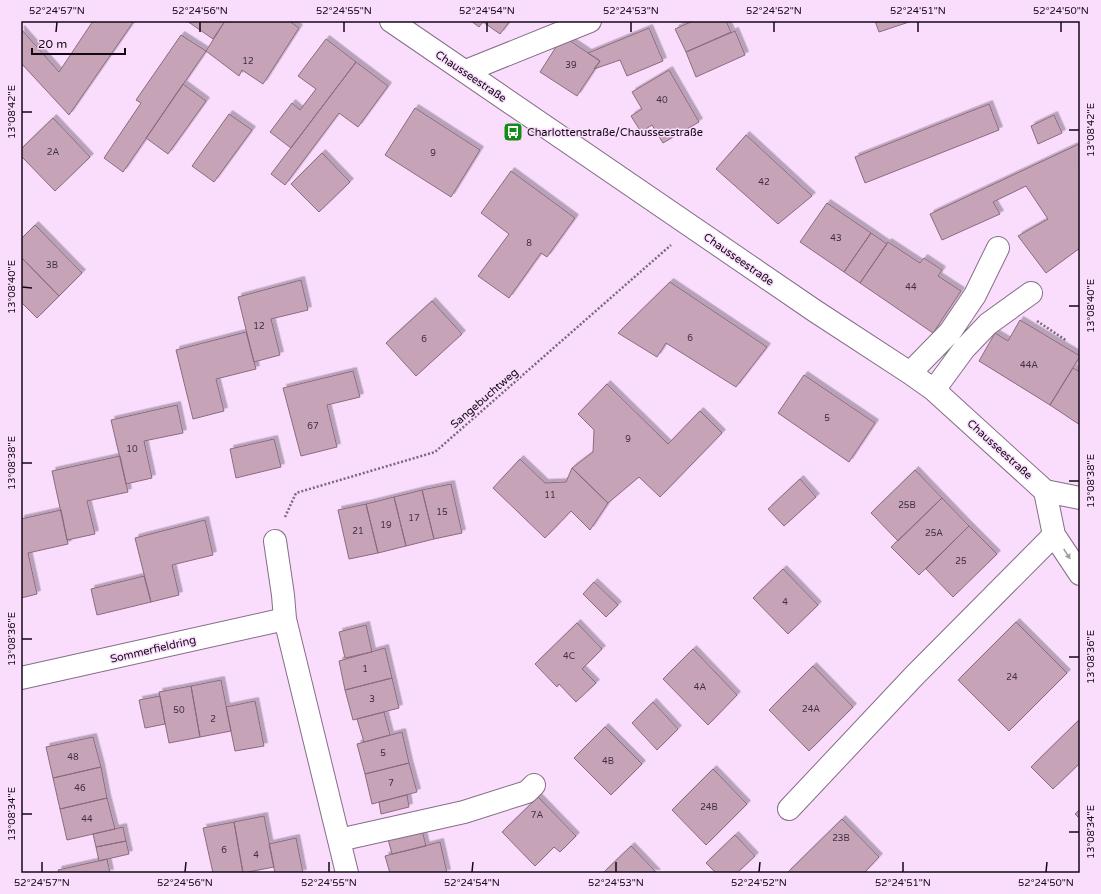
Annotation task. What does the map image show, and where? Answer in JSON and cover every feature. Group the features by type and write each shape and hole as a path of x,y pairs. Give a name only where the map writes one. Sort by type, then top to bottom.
{"street":[{"name":"Chausseestraße","path":"391,21 815,311 934,390 1045,491"},
{"path":"466,71 590,21"},
{"path":"910,373 950,332 975,295 998,248"},
{"path":"934,390 964,349 988,324 1023,299"},
{"path":"1080,498 1045,491 1054,535 1080,574"},
{"path":"789,809 914,676 1054,535"},
{"path":"275,541 285,619 347,873"},
{"name":"Sommerfieldring","path":"21,678 285,619"},
{"path":"339,840 464,812 527,792 534,785"}],"path":[{"name":"Sangebuchtweg","path":"275,541 296,493 435,452 692,227"},
{"path":"1023,299 1066,341"}],"building":[{"path":"93,21 134,21 69,115 21,63 21,29 59,72"},
{"path":"187,21 225,21 213,39"},
{"path":"225,21 289,21 299,28 263,84 242,70 239,76 206,51"},
{"path":"471,21 510,21 500,34 483,22 479,27"},
{"path":"693,21 726,21 731,32 686,52 675,29"},
{"path":"875,21 912,21 879,32"},
{"path":"649,28 663,61 627,76 620,60 594,69 600,61 588,53"},
{"path":"735,31 745,55 696,77 686,52"},
{"path":"181,35 206,51 123,172 104,158 141,103 136,100"},
{"path":"563,36 600,61 577,96 540,72"},
{"path":"326,39 356,62 291,148 270,132 292,103 300,110 316,89 298,76"},
{"path":"356,62 388,86 358,127 339,113 285,185 271,174"},
{"path":"669,70 699,122 663,143 652,125 641,132 631,116 642,109 632,92"},
{"path":"183,84 206,101 168,154 146,138"},
{"path":"989,104 999,130 865,183 855,157"},
{"path":"415,108 480,150 451,197 385,155"},
{"path":"229,114 252,130 214,182 192,166"},
{"path":"1054,115 1062,133 1038,144 1031,126"},
{"path":"53,118 90,157 55,191 21,156 21,149"},
{"path":"746,135 812,196 778,224 716,169"},
{"path":"1079,144 1080,248 1046,273 1018,236 1048,219 1026,186 993,202 1000,214 942,240 930,214"},
{"path":"322,153 350,182 319,212 291,184"},
{"path":"511,171 575,218 547,257 541,253 509,298 478,276 509,234 481,213"},
{"path":"827,203 871,233 844,272 800,242"},
{"path":"35,225 82,273 59,296 21,257 21,239"},
{"path":"871,233 887,244 860,283 844,272"},
{"path":"888,242 920,263 924,258 942,270 938,276 961,291 933,333 860,283"},
{"path":"21,257 59,296 37,318 21,302"},
{"path":"301,280 308,310 271,319 280,355 254,362 238,297"},
{"path":"670,282 767,347 736,387 666,343 657,357 618,333"},
{"path":"432,301 462,334 416,376 386,343"},
{"path":"1020,320 1080,356 1050,405 979,361 995,333 1008,341"},
{"path":"246,332 256,369 216,379 224,411 193,419 176,350"},
{"path":"1073,368 1080,372 1080,425 1050,405"},
{"path":"353,371 360,397 327,405 337,447 301,456 283,388"},
{"path":"804,375 875,423 849,462 778,413"},
{"path":"607,384 668,444 700,411 722,433 660,497 639,477 608,503 572,468 593,452 594,430 578,414"},
{"path":"177,405 183,433 144,441 152,478 126,484 111,420"},
{"path":"274,439 281,467 236,478 230,449"},
{"path":"120,456 128,492 87,501 95,534 67,540 52,471"},
{"path":"520,459 545,483 566,482 572,468 608,503 590,530 571,511 545,538 493,488"},
{"path":"915,470 942,498 898,541 871,513"},
{"path":"800,479 816,497 784,526 768,509"},
{"path":"451,484 462,533 434,539 422,490"},
{"path":"422,490 434,539 406,546 394,497"},
{"path":"394,497 406,546 378,553 366,504"},
{"path":"942,498 969,526 919,575 891,547"},
{"path":"366,504 378,553 349,559 338,510"},
{"path":"61,510 68,544 28,553 37,594 21,598 21,519"},
{"path":"205,520 213,555 172,565 179,595 151,602 135,538"},
{"path":"969,526 997,554 953,597 926,569"},
{"path":"783,569 818,605 788,634 753,598"},
{"path":"144,576 151,602 97,615 91,589"},
{"path":"594,582 618,605 606,617 583,594"},
{"path":"1016,622 1067,673 1009,731 958,680"},
{"path":"577,623 602,649 582,669 596,683 576,702 559,684 557,687 535,664"},
{"path":"366,625 372,652 345,658 339,632"},
{"path":"385,648 392,678 345,690 339,661"},
{"path":"693,649 737,695 708,725 663,679"},
{"path":"813,666 853,707 809,751 769,710"},
{"path":"392,678 399,708 353,720 345,690"},
{"path":"221,680 231,731 200,737 191,686"},
{"path":"191,686 200,737 169,743 159,692"},
{"path":"160,696 165,724 145,728 139,700"},
{"path":"255,701 264,746 235,751 226,707"},
{"path":"653,702 678,729 657,750 632,723"},
{"path":"384,712 390,735 364,742 357,719"},
{"path":"1080,719 1080,763 1053,789 1031,767"},
{"path":"605,727 642,764 611,795 574,758"},
{"path":"402,732 409,763 365,774 357,744"},
{"path":"93,737 101,767 53,778 46,747"},
{"path":"409,763 417,792 372,804 365,774"},
{"path":"101,767 107,798 60,809 53,778"},
{"path":"713,769 747,804 706,845 672,810"},
{"path":"407,795 409,807 381,814 379,802"},
{"path":"538,797 576,836 560,852 554,847 535,866 502,832"},
{"path":"107,798 115,829 67,840 60,809"},
{"path":"1080,809 1080,819 1075,814"},
{"path":"264,816 274,867 243,873 234,822"},
{"path":"842,819 879,857 864,873 787,873"},
{"path":"234,822 243,873 213,873 203,828"},
{"path":"123,827 126,841 96,847 93,834"},
{"path":"422,830 426,846 392,854 388,839"},
{"path":"735,835 755,856 737,873 716,873 706,863"},
{"path":"296,838 303,873 275,873 269,844"},
{"path":"126,841 129,854 99,861 96,847"},
{"path":"440,842 447,873 390,873 385,856"},
{"path":"631,846 657,873 603,873"},
{"path":"107,859 110,873 59,873 58,870"}],"place":[{"name":"Charlottenstraße/Chausseestraße","path":"513,132"}]}
